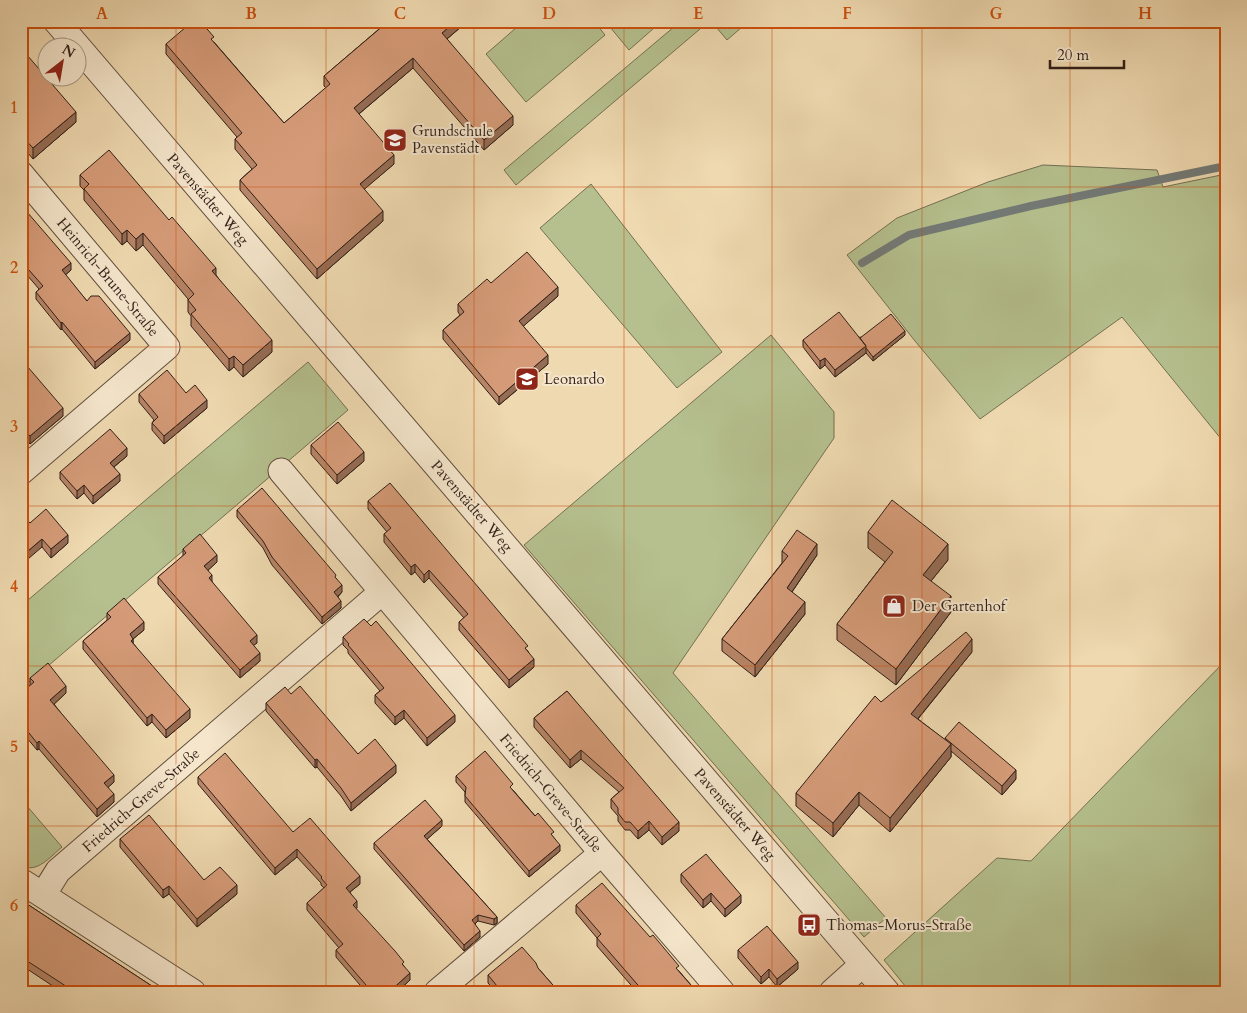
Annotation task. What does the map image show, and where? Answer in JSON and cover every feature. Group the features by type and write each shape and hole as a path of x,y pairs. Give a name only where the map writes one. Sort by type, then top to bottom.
{"street":[{"name":"Pavenstädter Weg","path":"56,21 887,992"},
{"name":"Heinrich-Brune-Straße","path":"21,174 167,347 21,472"},
{"name":"Friedrich-Greve-Straße","path":"281,471 602,853 722,992"},
{"name":"Friedrich-Greve-Straße","path":"43,895 58,871 382,592"},
{"path":"437,992 602,853"},
{"path":"21,881 193,992"},
{"path":"832,992 863,964"}],"green space":[{"path":"524,21 594,21 605,35 526,102 486,54"},
{"path":"605,21 662,21 629,50"},
{"path":"681,21 694,21 700,29 516,185 504,170"},
{"path":"711,21 749,21 727,40"},
{"path":"1043,165 1157,170 1163,187 1226,174 1226,445 1122,317 980,419 847,255 897,218 988,182"},
{"path":"591,184 722,352 677,388 540,228"},
{"path":"771,335 834,412 834,438 673,673 886,918 864,937 524,545"},
{"path":"308,362 348,410 21,689 21,606"},
{"path":"1226,660 1226,992 910,992 884,960 997,858 1031,861"},
{"path":"21,799 62,847 43,863 32,868 21,865"}],"building":[{"path":"193,21 200,21 214,37 211,39 284,123 330,84 324,76 384,25 381,21 456,21 442,33 513,116 484,140 413,58 354,108 394,155 360,184 383,211 317,269 240,180 257,165 235,139 242,133 166,44"},
{"path":"21,48 38,68 38,88 55,88 76,112 33,148 21,135 29,126 21,117"},
{"path":"109,150 169,220 172,217 216,268 212,271 272,340 243,365 234,356 229,359 191,314 196,310 188,300 194,294 143,233 136,239 127,230 122,234 84,189 89,184 80,175"},
{"path":"21,205 71,263 62,270 87,301 91,296 99,296 130,333 95,362 36,292 43,286 21,261"},
{"path":"527,252 558,287 519,321 548,355 499,397 443,330 464,312 458,304 487,279 491,283"},
{"path":"839,312 866,346 835,370 825,358 820,361 803,340"},
{"path":"891,314 905,331 873,357 860,338"},
{"path":"21,359 63,408 30,436 21,426"},
{"path":"167,370 186,393 195,385 207,400 164,436 152,423 158,417 139,394"},
{"path":"338,422 364,452 337,475 311,445"},
{"path":"110,429 127,448 110,463 120,474 93,496 84,485 77,491 60,472"},
{"path":"390,483 528,646 525,648 534,659 509,680 459,622 468,614 429,570 424,575 415,564 411,567 384,534 391,528 368,501"},
{"path":"262,488 336,575 335,577 342,585 334,592 341,601 322,617 272,557 263,541 237,510"},
{"name":"Der Gartenhof","path":"892,500 948,544 923,575 951,596 896,669 837,624 893,552 868,532"},
{"path":"46,509 68,535 51,549 42,539 21,557 21,513 30,523"},
{"path":"797,530 817,544 787,588 805,602 755,665 722,639 788,556 782,551"},
{"path":"200,534 217,555 204,566 212,575 209,578 257,635 250,641 260,653 240,670 158,577 186,553 183,549"},
{"path":"124,598 144,622 130,634 133,639 131,641 190,709 166,730 152,714 147,718 83,641 111,617 107,613"},
{"path":"364,619 371,626 376,621 455,715 427,738 404,710 395,717 375,695 384,688 343,637"},
{"path":"966,632 972,639 911,714 951,744 890,818 859,792 833,823 796,793 875,696 881,702"},
{"path":"48,663 66,686 50,700 114,775 104,783 114,794 97,809 39,741 37,743 21,723 21,693 34,682 30,678"},
{"path":"300,686 358,754 375,739 396,765 351,803 317,759 315,760 266,703 285,687 291,694"},
{"path":"567,691 679,822 662,837 649,821 638,831 630,822 625,822 611,799 624,788 581,750 570,760 534,718"},
{"path":"959,722 1016,770 1002,786 945,738"},
{"path":"485,751 513,784 510,787 535,816 538,813 554,832 551,834 560,845 529,871 465,796 466,787 456,776"},
{"path":"225,753 293,832 310,818 360,876 346,888 357,901 353,905 395,951 404,962 402,964 410,973 389,992 372,992 336,950 343,944 307,903 327,885 322,877 297,849 275,868 198,777"},
{"path":"425,800 442,820 424,836 497,917 494,919 478,915 472,920 480,931 464,945 374,843"},
{"path":"149,815 204,880 220,867 237,885 197,919 169,886 163,890 120,839"},
{"path":"706,854 741,895 725,909 711,893 703,900 681,874"},
{"path":"602,883 650,937 653,935 679,966 676,968 697,992 644,992 597,938 601,934 576,905"},
{"path":"21,900 161,992 75,992 21,957"},
{"path":"767,926 798,962 777,979 769,969 761,977 738,950"},
{"path":"522,947 559,992 502,992 488,975"}],"waterway":[{"path":"862,263 909,235 1031,206 1226,166"}],"place":[{"name":"Grundschule Pavenstädt","path":"395,140"},
{"name":"Leonardo","path":"527,379"},
{"name":"Der Gartenhof","path":"894,606"},
{"name":"Thomas-Morus-Straße","path":"809,925"}]}
